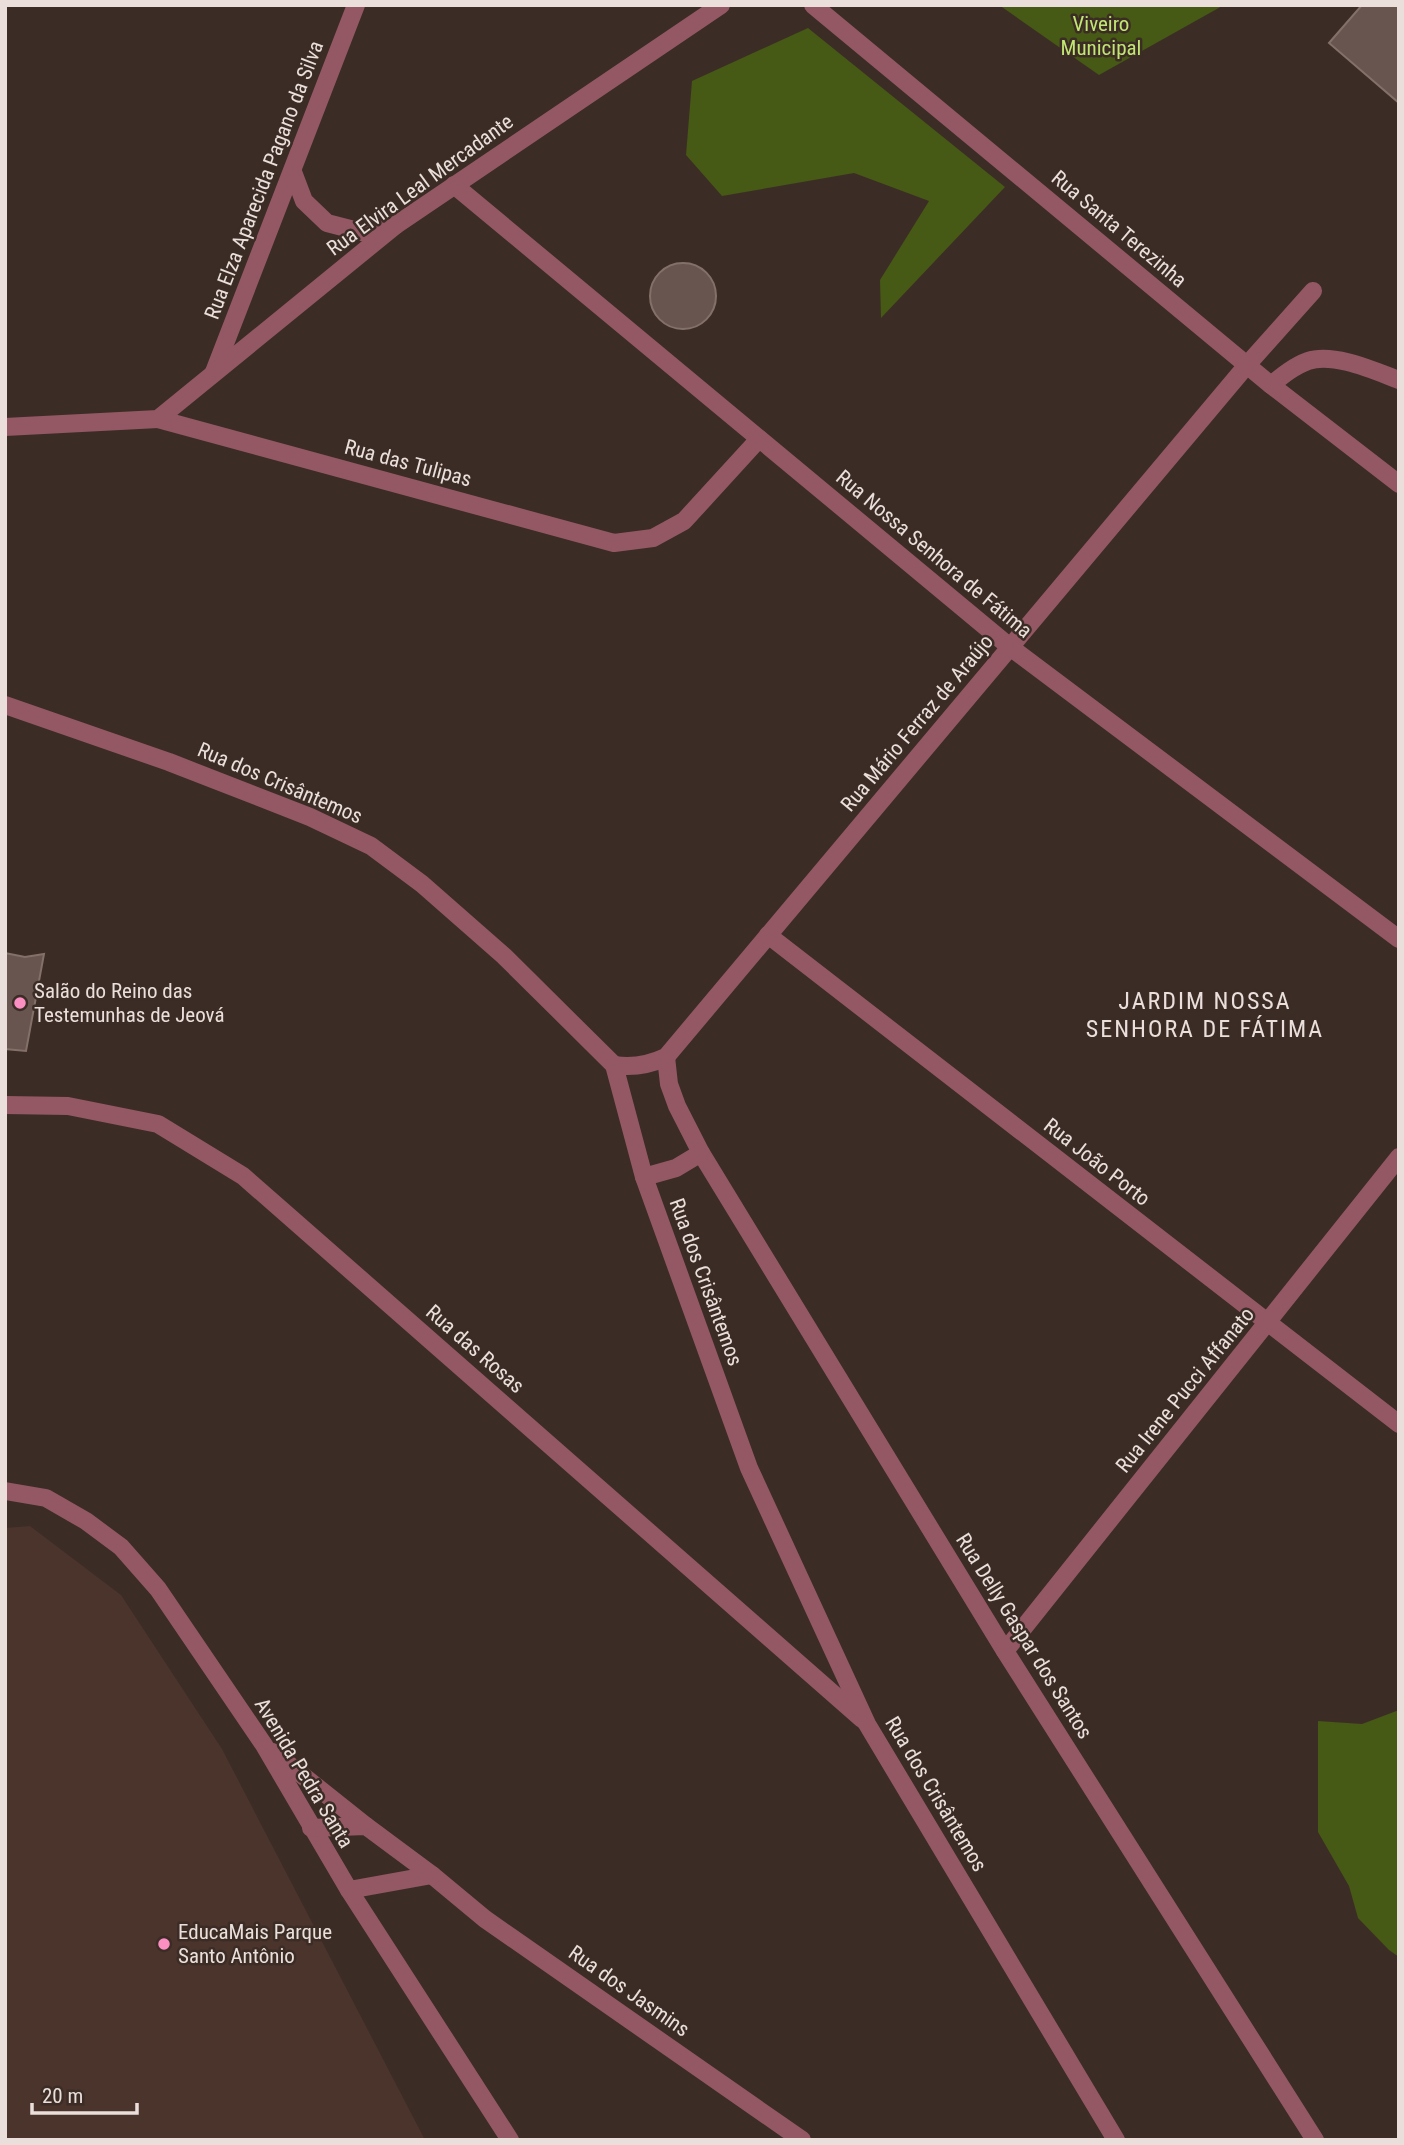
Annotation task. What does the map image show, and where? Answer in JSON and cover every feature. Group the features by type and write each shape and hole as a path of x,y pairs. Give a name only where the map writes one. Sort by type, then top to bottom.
{"street":[{"name":"Rua Elza Aparecida Pagano da Silva","path":"214,372 356,5"},
{"name":"Rua Elvira Leal Mercadante","path":"158,419 396,225 721,5"},
{"name":"Rua Santa Terezinha","path":"813,5 1271,385 1399,484"},
{"path":"293,172 304,201 327,223 362,232 396,225"},
{"name":"Rua Nossa Senhora de Fátima","path":"454,185 1010,647 1399,940"},
{"name":"Rua Mário Ferraz de Araújo","path":"666,1057 1247,365 1313,291"},
{"path":"1271,385 1290,370 1310,360 1329,359 1363,367 1399,380"},
{"name":"Rua das Tulipas","path":"5,427 158,419 614,543 653,538 684,522 760,439"},
{"name":"Rua dos Crisântemos","path":"5,705 182,767 310,817 371,846 422,884 505,956 614,1065 644,1177 749,1468 867,1724 1116,2140"},
{"name":"Rua João Porto","path":"768,935 1399,1424"},
{"path":"614,1065 627,1068 666,1057"},
{"name":"Rua Delly Gaspar dos Santos","path":"666,1057 669,1084 677,1106 701,1153 1005,1651 1315,2140"},
{"name":"Rua das Rosas","path":"5,1105 68,1106 158,1124 243,1175 867,1724"},
{"path":"644,1177 676,1168 701,1153"},
{"name":"Rua Irene Pucci Affanato","path":"1005,1651 1399,1157"},
{"name":"Avenida Pedra Santa","path":"5,1491 46,1498 86,1521 121,1547 158,1589 264,1745 349,1890 510,2140"},
{"name":"Rua dos Jasmins","path":"264,1745 485,1919 802,2140"},
{"path":"311,1828 366,1826"},
{"path":"349,1890 432,1875"}],"shaded area":[{"name":"EducaMais Parque Santo Antônio","path":"30,1526 121,1595 222,1749 425,2140 5,2140 5,1528"}],"green space":[{"name":"Viveiro Municipal","path":"999,5 1224,5 1099,75"},
{"path":"808,28 1005,187 881,318 880,280 929,201 854,173 722,196 686,155 692,81"},
{"path":"1399,1710 1399,1957 1358,1918 1349,1886 1318,1832 1318,1721 1362,1724"}],"building":[{"path":"1362,5 1399,5 1399,103 1329,43"},
{"path":"677,263 689,263 701,268 711,278 716,296 714,309 701,324 689,329 677,329 665,324 655,314 650,302 650,290 655,278 665,268"},
{"name":"Salão do Reino das Testemunhas de Jeová","path":"5,953 25,957 44,954 26,1051 5,1049"}],"place":[{"name":"Salão do Reino das Testemunhas de Jeová","path":"20,1003"},
{"name":"EducaMais Parque Santo Antônio","path":"164,1944"}],"district":[{"name":"JARDIM NOSSA SENHORA DE FÁTIMA","path":"1205,1015"}]}
